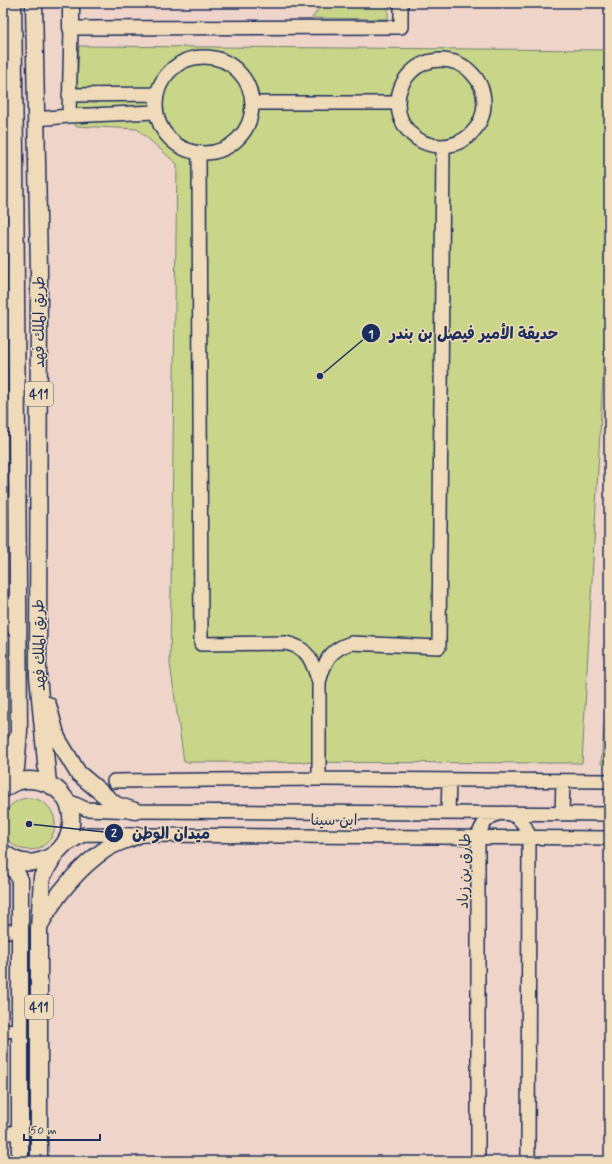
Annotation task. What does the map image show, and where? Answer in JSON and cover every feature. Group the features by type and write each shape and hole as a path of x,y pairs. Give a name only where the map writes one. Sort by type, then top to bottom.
{"main road":[{"name":"طريق الملك فهد","path":"6,788 16,768 19,731 15,152 12,3"},
{"name":"طريق الملك فهد","path":"34,3 39,270 38,676 48,784"},
{"path":"71,3 71,28"},
{"path":"3,604 14,623 18,642"},
{"path":"38,676 57,738 78,773 116,804 135,811"},
{"path":"3,761 14,748 19,731"},
{"name":"411","path":"6,788 21,781 35,780 48,784 58,790 66,800 70,811 72,824 69,836 42,877 39,928 39,1161"},
{"path":"39,928 49,908 80,870 107,848 138,835"},
{"name":"411","path":"5,854 19,861 31,863 43,861 59,851"},
{"name":"411","path":"5,854 20,880 20,1161"}],"street":[{"path":"70,116 69,95 71,28 401,27 401,3"},
{"path":"205,56 220,59 234,67 245,78 251,93 252,103 253,108 250,124 242,137 230,147 215,153 199,154 184,149 170,140 160,126 155,112 156,94 163,79 174,67 189,59 205,56"},
{"path":"438,60 452,62 466,68 476,78 482,91 484,105 481,120 474,132 462,141 449,146 443,146 435,146 421,142 410,134 402,122 398,109 398,94 403,81 412,70 424,63 438,60"},
{"path":"69,95 156,94"},
{"path":"252,103 398,103"},
{"path":"36,119 155,112"},
{"path":"319,779 319,682 324,664 332,654 341,646 351,643 438,647 443,146"},
{"path":"199,154 201,644 286,643 296,645 306,654 312,663 319,682"},
{"path":"114,781 319,779 609,781"},
{"path":"448,813 449,780"},
{"path":"562,814 563,781"},
{"name":"ابن سينا","path":"66,800 86,809 135,811 609,814"},
{"name":"طارق بن زياد","path":"478,1161 478,837 484,823 490,817 497,814 505,814"},
{"path":"505,814 512,815 519,819 527,830 529,837 528,1161"},
{"name":"ابن سينا","path":"59,851 85,834 609,838"},
{"path":"3,931 20,931"},
{"path":"3,1031 21,1030"},
{"path":"3,1133 21,1133"}],"green space":[{"path":"323,3 388,3 388,19 312,18"},
{"path":"79,46 609,50 609,267 582,763 184,762 170,664 177,164 137,129 75,126"},
{"path":"609,663 609,764 601,764"},
{"path":"24,798 34,798 48,805 55,819 55,829 48,843 34,850 24,850 14,846 7,839 3,829 3,819 7,809 14,802"}],"place":[{"name":"حديقة الأمير فيصل بن بندر","path":"320,376"},
{"name":"ميدان الوطن","path":"29,824"}]}
